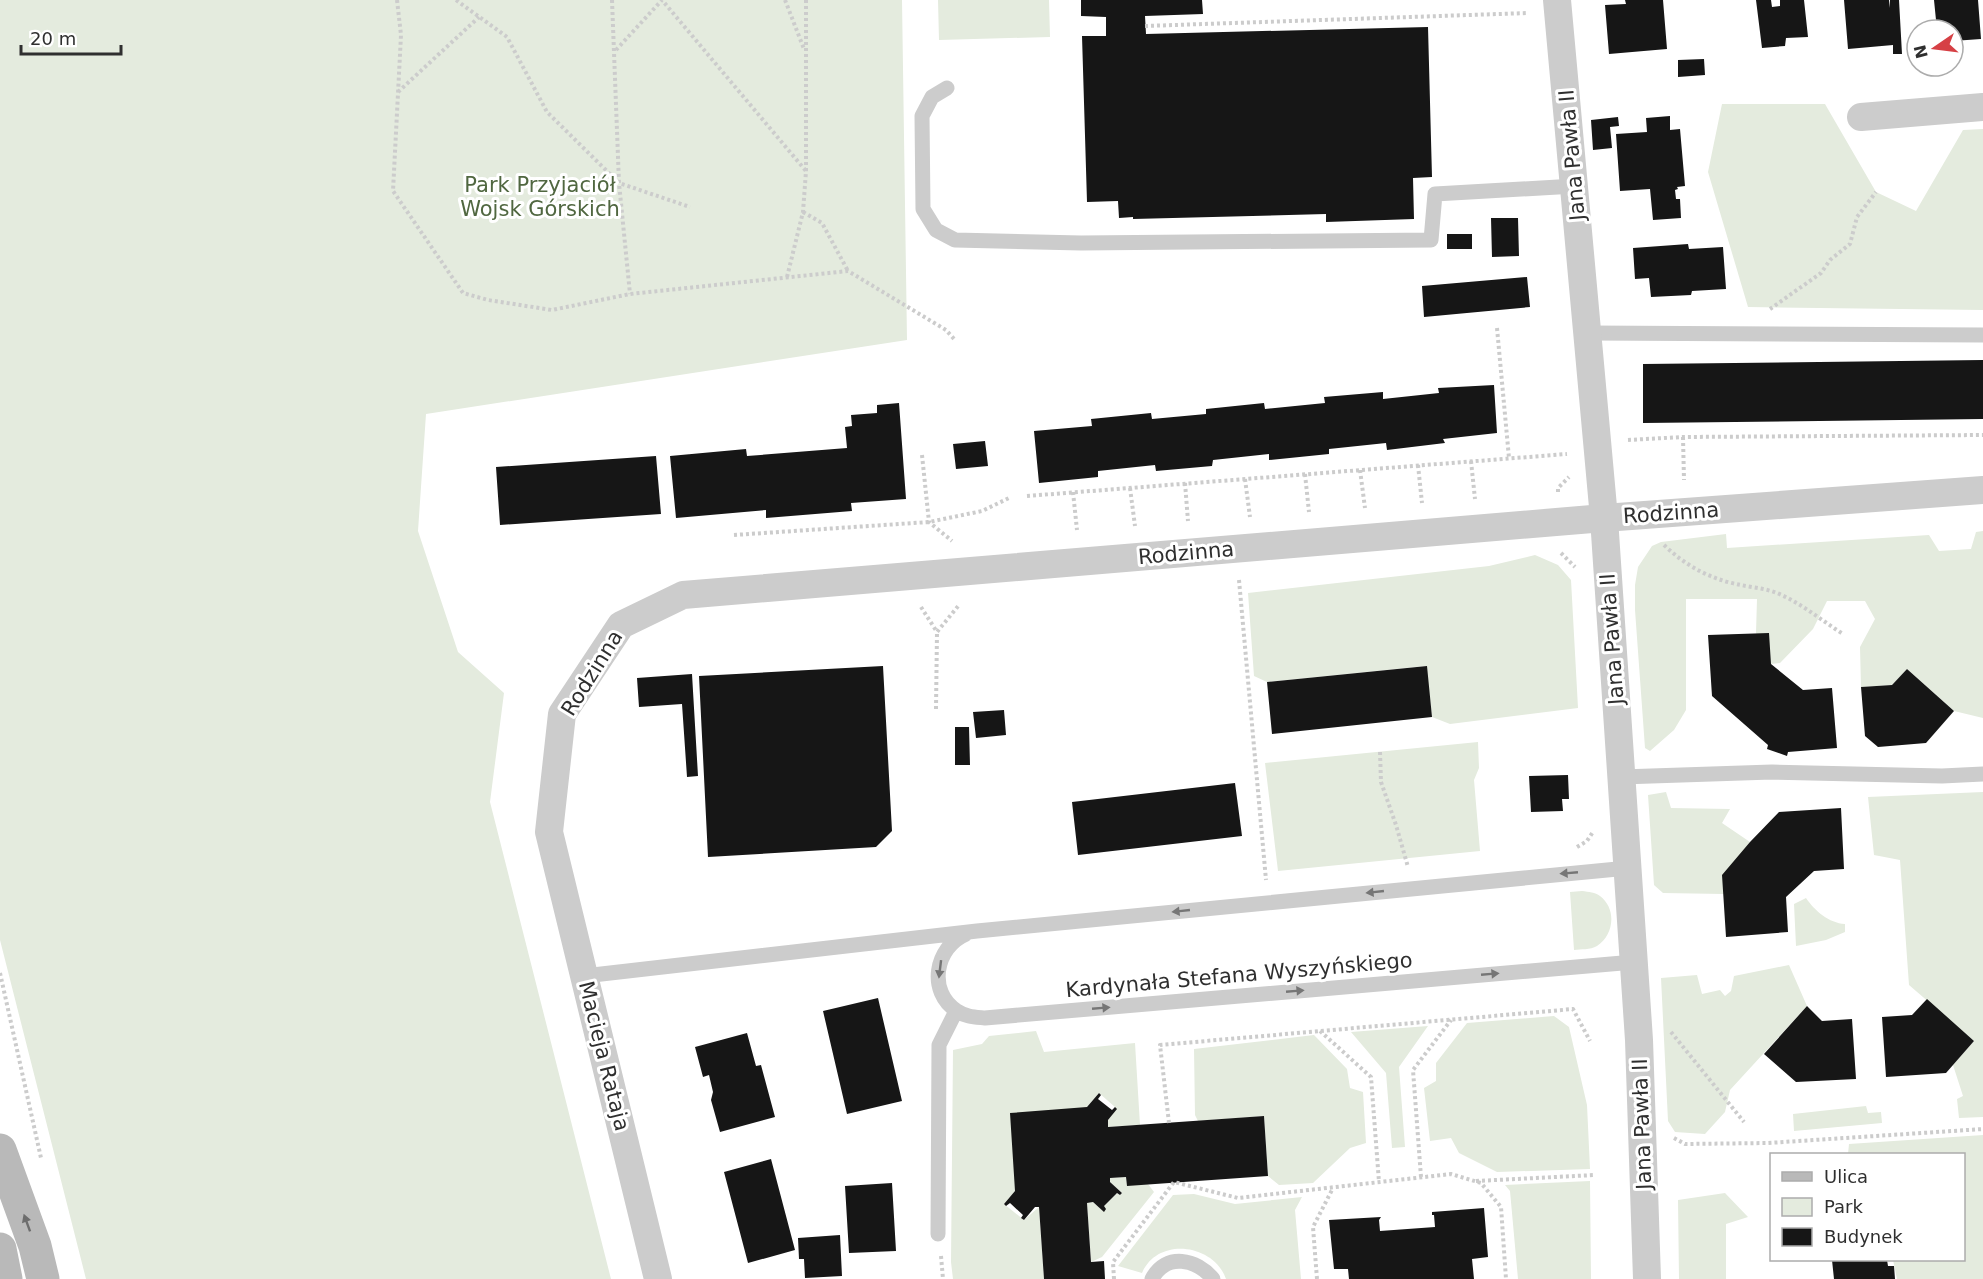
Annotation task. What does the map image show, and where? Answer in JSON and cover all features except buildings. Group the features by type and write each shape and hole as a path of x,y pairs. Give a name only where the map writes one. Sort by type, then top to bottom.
{"street":[{"name":"Jana Pawła II","path":"1546,6 1575,186 1588,333 1586,448 1604,518 1639,1040 1647,1279"},
{"path":"1861,117 1983,107"},
{"name":"Rodzinna","path":"549,832 562,714 621,625 683,595 1604,518 1983,490"},
{"name":"Macieja Rataja","path":"549,832 658,1279"},
{"path":"0,1150 35,1246 43,1279"},
{"path":"0,1249 6,1279"}],"lane":[{"path":"947,88 932,97 922,116 923,209 936,230 955,240 1093,243 1431,240 1436,194 1575,186"},
{"path":"1588,333 1983,335"},
{"path":"1621,777 1772,772 1942,776 1983,774"},
{"path":"584,976 977,931 1628,868"},
{"path":"938,1234 939,1045 956,1011 945,1000 939,986 938,971 942,956 951,943 963,935 977,931"},
{"name":"Kardynała Stefana Wyszyńskiego","path":"956,1011 970,1017 985,1018 1634,962"},
{"path":"1152,1279 1165,1266 1177,1261 1191,1262 1203,1268 1213,1279"}],"path":[{"path":"397,0 401,35 393,190 463,293 488,300 552,310 630,294 848,271"},
{"path":"456,0 507,37 547,112 619,183 690,207"},
{"path":"612,0 619,183 630,294"},
{"path":"615,51 662,0 806,171"},
{"path":"785,0 806,53"},
{"path":"787,277 803,212 806,171 806,0"},
{"path":"1145,26 1546,6"},
{"path":"398,92 479,17"},
{"path":"1735,334 1821,273 1830,260 1850,244 1857,217 1876,192"},
{"path":"803,212 822,223 848,271 946,330 954,340"},
{"path":"1497,328 1509,458"},
{"path":"1027,496 1509,458 1683,437 1983,435"},
{"path":"1683,437 1685,512"},
{"path":"922,455 929,522 959,548"},
{"path":"1305,474 1312,542"},
{"path":"1245,478 1253,548"},
{"path":"1185,483 1190,553"},
{"path":"1130,488 1139,557"},
{"path":"1073,492 1080,562"},
{"path":"734,535 929,522 982,511 1009,498"},
{"path":"1661,542 1698,572 1733,584 1774,592 1804,607 1819,620 1843,634"},
{"path":"937,632 966,597"},
{"path":"919,604 937,632 936,709"},
{"path":"1241,604 1266,881"},
{"path":"1380,752 1381,782 1408,867"},
{"path":"0,973 43,1166"},
{"path":"1169,1123 1160,1045 1573,1009 1590,1041"},
{"path":"1421,1177 1413,1070 1452,1019"},
{"path":"1665,1026 1744,1122"},
{"path":"1320,1031 1371,1077 1379,1182"},
{"path":"1671,1136 1684,1144 1768,1143 1983,1129"},
{"path":"1114,1279 1113,1262 1174,1182 1238,1198 1451,1174 1481,1183 1501,1207 1506,1279"},
{"path":"1474,1181 1595,1175"},
{"path":"1317,1279 1313,1227 1333,1187"}],"green space":[{"name":"Park Przyjaciół Wojsk Górskich","path":"0,0 902,0 907,340 426,414 418,531 458,652 504,693 490,802 611,1279 86,1279 0,940"},
{"path":"938,0 1049,0 1050,37 939,40"},
{"path":"1722,104 1825,104 1876,192 1916,211 1963,130 1983,129 1983,310 1748,307 1708,172"},
{"path":"1983,531 1983,718 1954,711 1907,669 1892,685 1861,687 1860,647 1875,619 1865,601 1827,601 1813,629 1780,663 1771,664 1756,633 1757,599 1686,599 1686,710 1674,730 1650,751 1645,748 1635,585 1638,567 1652,546 1661,542 1726,534 1727,548 1929,535 1939,551 1971,549 1976,532"},
{"path":"1535,555 1558,565 1571,580 1578,708 1450,724 1432,717 1426,666 1267,682 1254,676 1248,593 1489,566"},
{"path":"1478,742 1479,768 1474,780 1480,851 1278,871 1265,763"},
{"path":"1666,792 1671,808 1730,809 1722,823 1750,842 1724,894 1663,893 1654,885 1648,795"},
{"path":"1983,792 1983,1117 1959,1118 1957,1099 1963,1096 1953,1065 1974,1041 1909,985 1900,860 1874,855 1868,797"},
{"path":"1570,892 1592,892 1605,901 1611,915 1611,922 1607,935 1597,946 1574,950"},
{"path":"1806,898 1823,915 1845,924 1845,932 1826,940 1796,946 1794,904"},
{"path":"1789,965 1807,1006 1730,1090 1725,1112 1705,1134 1675,1132 1668,1121 1661,978 1697,975 1702,994 1720,990 1725,996 1731,991 1734,976"},
{"path":"1554,1016 1569,1027 1587,1105 1590,1169 1497,1172 1459,1153 1451,1138 1430,1141 1424,1088 1436,1081 1436,1063 1467,1023"},
{"path":"1428,1026 1399,1067 1405,1147 1392,1148 1386,1073 1351,1032"},
{"path":"1036,1031 1044,1052 1135,1043 1140,1125 1108,1127 1108,1120 1115,1107 1099,1093 1004,1204 1024,1220 1039,1207 1044,1279 953,1279 951,1262 953,1050 982,1044 989,1036"},
{"path":"1314,1035 1347,1069 1350,1088 1363,1092 1366,1143 1350,1148 1313,1183 1279,1185 1268,1176 1264,1116 1198,1121 1195,1115 1194,1049"},
{"path":"1866,1106 1868,1113 1881,1112 1882,1123 1794,1131 1793,1114"},
{"path":"1983,1135 1983,1279 1897,1279 1893,1261 1965,1261 1965,1153 1848,1153 1849,1144"},
{"path":"1126,1177 1127,1185 1148,1184 1154,1192 1102,1257 1091,1262 1087,1203 1093,1202 1103,1211 1104,1206 1117,1193 1120,1195 1122,1193 1110,1182 1110,1178"},
{"path":"1590,1181 1591,1279 1518,1279 1510,1191 1505,1185"},
{"path":"1725,1193 1748,1217 1726,1224 1726,1279 1679,1279 1678,1200"},
{"path":"1194,1194 1235,1204 1302,1197 1295,1210 1301,1279 1226,1279 1220,1267 1210,1258 1186,1249 1172,1249 1160,1253 1150,1261 1142,1273 1118,1266 1173,1195"}]}
